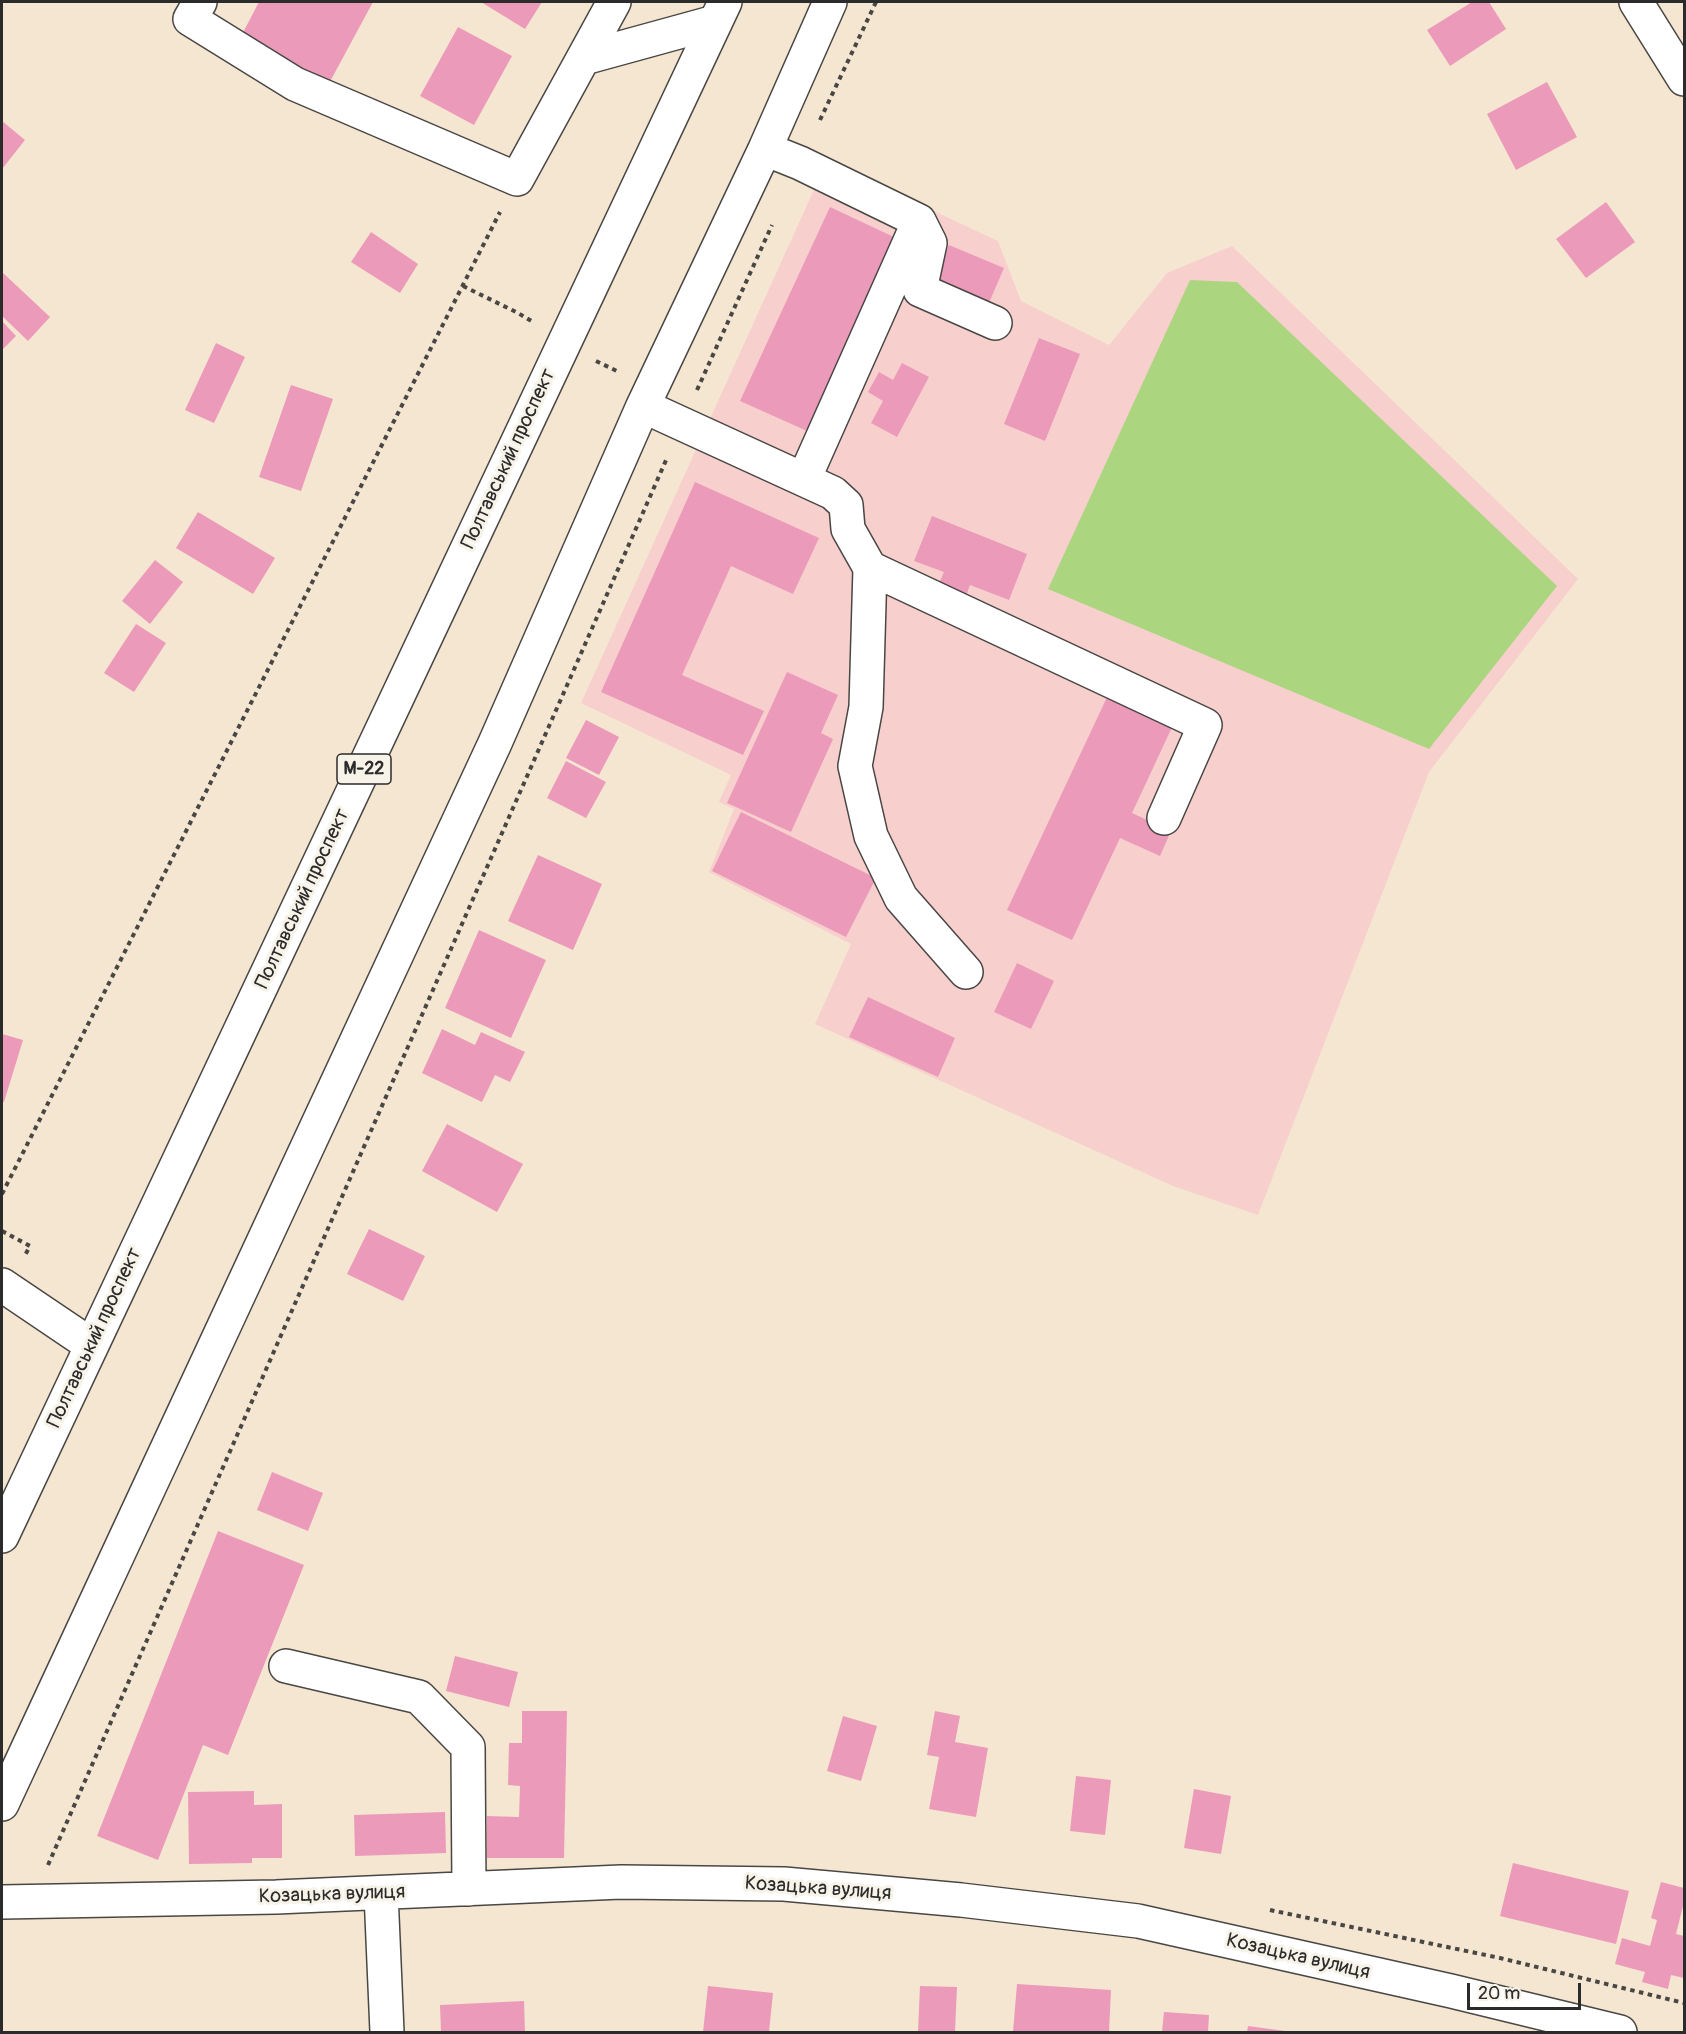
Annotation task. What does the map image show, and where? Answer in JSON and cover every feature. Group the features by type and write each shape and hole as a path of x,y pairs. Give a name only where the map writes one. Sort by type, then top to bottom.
{"main road":[{"path":"200,2 190,19 295,84 517,179 614,2"},
{"path":"2,1804 495,742 643,406 765,149 830,2"},
{"path":"1636,2 1684,79"},
{"path":"584,58 720,12"},
{"name":"Полтавський проспект","path":"2,1536 720,12"},
{"path":"765,149 800,163 919,221 930,243 920,290 995,323"},
{"path":"804,479 919,221"},
{"path":"643,406 833,493 846,505 848,529 870,568 866,708 855,766 871,836 901,898 966,972"},
{"path":"870,568 1205,725 1164,818"},
{"path":"2,1285 91,1345"},
{"path":"286,1666 419,1697 468,1747 469,1889"},
{"name":"Козацька вулиця","path":"16,1902 276,1897 621,1882 784,1884 961,1900 1138,1921 1451,1991 1620,2032"},
{"path":"381,1893 387,2032"}],"path":[{"path":"800,163 876,2"},
{"path":"2,1194 517,179"},
{"path":"16,1902 776,218"}],"shaded area":[{"path":"827,161 998,241 1021,301 1109,345 1167,273 1232,246 1578,579 1429,772 1258,1215 1173,1186 815,1024 851,944 709,872 734,809 719,802 731,775 581,703"}],"green space":[{"path":"1190,280 1237,282 1557,586 1429,749 1048,589"}],"building":[{"path":"259,2 373,2 326,89 238,42"},
{"path":"481,2 542,2 525,29"},
{"path":"1472,2 1489,2 1506,29 1450,66 1427,30"},
{"path":"458,27 512,56 474,125 420,96"},
{"path":"1547,82 1577,137 1516,170 1487,114"},
{"path":"2,121 25,140 2,169"},
{"path":"1606,202 1635,242 1586,278 1556,239"},
{"path":"830,207 896,238 807,431 740,401"},
{"path":"371,232 418,264 400,293 351,262"},
{"path":"949,245 1004,268 988,305 933,282"},
{"path":"2,272 50,317 28,341 2,316"},
{"path":"2,321 16,336 2,350"},
{"path":"1039,338 1080,354 1045,441 1004,424"},
{"path":"216,343 245,357 214,423 185,410"},
{"path":"902,363 929,377 897,437 871,423 883,401 868,392 879,372 893,380"},
{"path":"291,385 333,399 301,491 259,477"},
{"path":"695,482 819,538 793,594 731,566 682,675 764,711 743,755 601,692"},
{"path":"198,512 275,558 253,594 176,548"},
{"path":"932,516 1027,554 1009,600 970,585 965,599 937,588 944,572 914,561"},
{"path":"155,560 183,582 150,624 122,601"},
{"path":"136,624 166,643 134,692 104,673"},
{"path":"787,672 838,695 821,733 833,739 791,832 727,803"},
{"path":"1109,693 1174,723 1132,813 1171,831 1160,856 1120,838 1072,940 1007,910"},
{"path":"586,720 619,737 599,775 566,758"},
{"path":"566,761 606,782 586,818 547,798"},
{"path":"741,812 876,878 846,937 712,871"},
{"path":"538,855 602,884 573,950 508,921"},
{"path":"479,930 546,960 511,1038 445,1008"},
{"path":"1017,963 1054,981 1031,1029 994,1012"},
{"path":"868,997 955,1038 938,1077 849,1037"},
{"path":"442,1029 475,1045 481,1032 525,1052 510,1082 495,1075 482,1102 422,1073"},
{"path":"2,1034 23,1040 4,1102 2,1101"},
{"path":"447,1124 523,1164 497,1212 422,1171"},
{"path":"369,1229 425,1256 403,1301 347,1274"},
{"path":"272,1472 323,1493 308,1531 257,1510"},
{"path":"218,1531 304,1565 228,1755 203,1745 158,1860 97,1836"},
{"path":"455,1656 518,1672 509,1707 446,1691"},
{"path":"522,1711 567,1711 564,1858 487,1858 487,1816 519,1817 520,1786 508,1785 509,1743 522,1743"},
{"path":"935,1711 960,1716 955,1742 988,1748 976,1817 929,1809 939,1757 927,1755"},
{"path":"843,1716 877,1726 861,1781 827,1771"},
{"path":"1076,1776 1111,1780 1105,1835 1070,1831"},
{"path":"1194,1789 1231,1796 1221,1854 1184,1848"},
{"path":"254,1791 254,1805 282,1804 282,1858 252,1858 252,1863 189,1864 188,1792"},
{"path":"445,1812 446,1853 355,1856 354,1815"},
{"path":"1513,1863 1629,1891 1616,1944 1500,1916"},
{"path":"1661,1882 1684,1888 1684,1902 1676,1934 1684,1936 1684,1978 1671,1975 1668,1989 1642,1982 1645,1972 1615,1964 1622,1938 1650,1946 1657,1920 1651,1918"},
{"path":"1017,1984 1111,1990 1109,2032 1013,2032"},
{"path":"708,1986 773,1993 769,2032 703,2032"},
{"path":"920,1986 957,1987 955,2032 918,2032"},
{"path":"524,2001 525,2032 441,2032 440,2005"},
{"path":"1164,2012 1209,2015 1208,2032 1162,2032"},
{"path":"1248,2026 1285,2031 1285,2032 1247,2032"}]}
